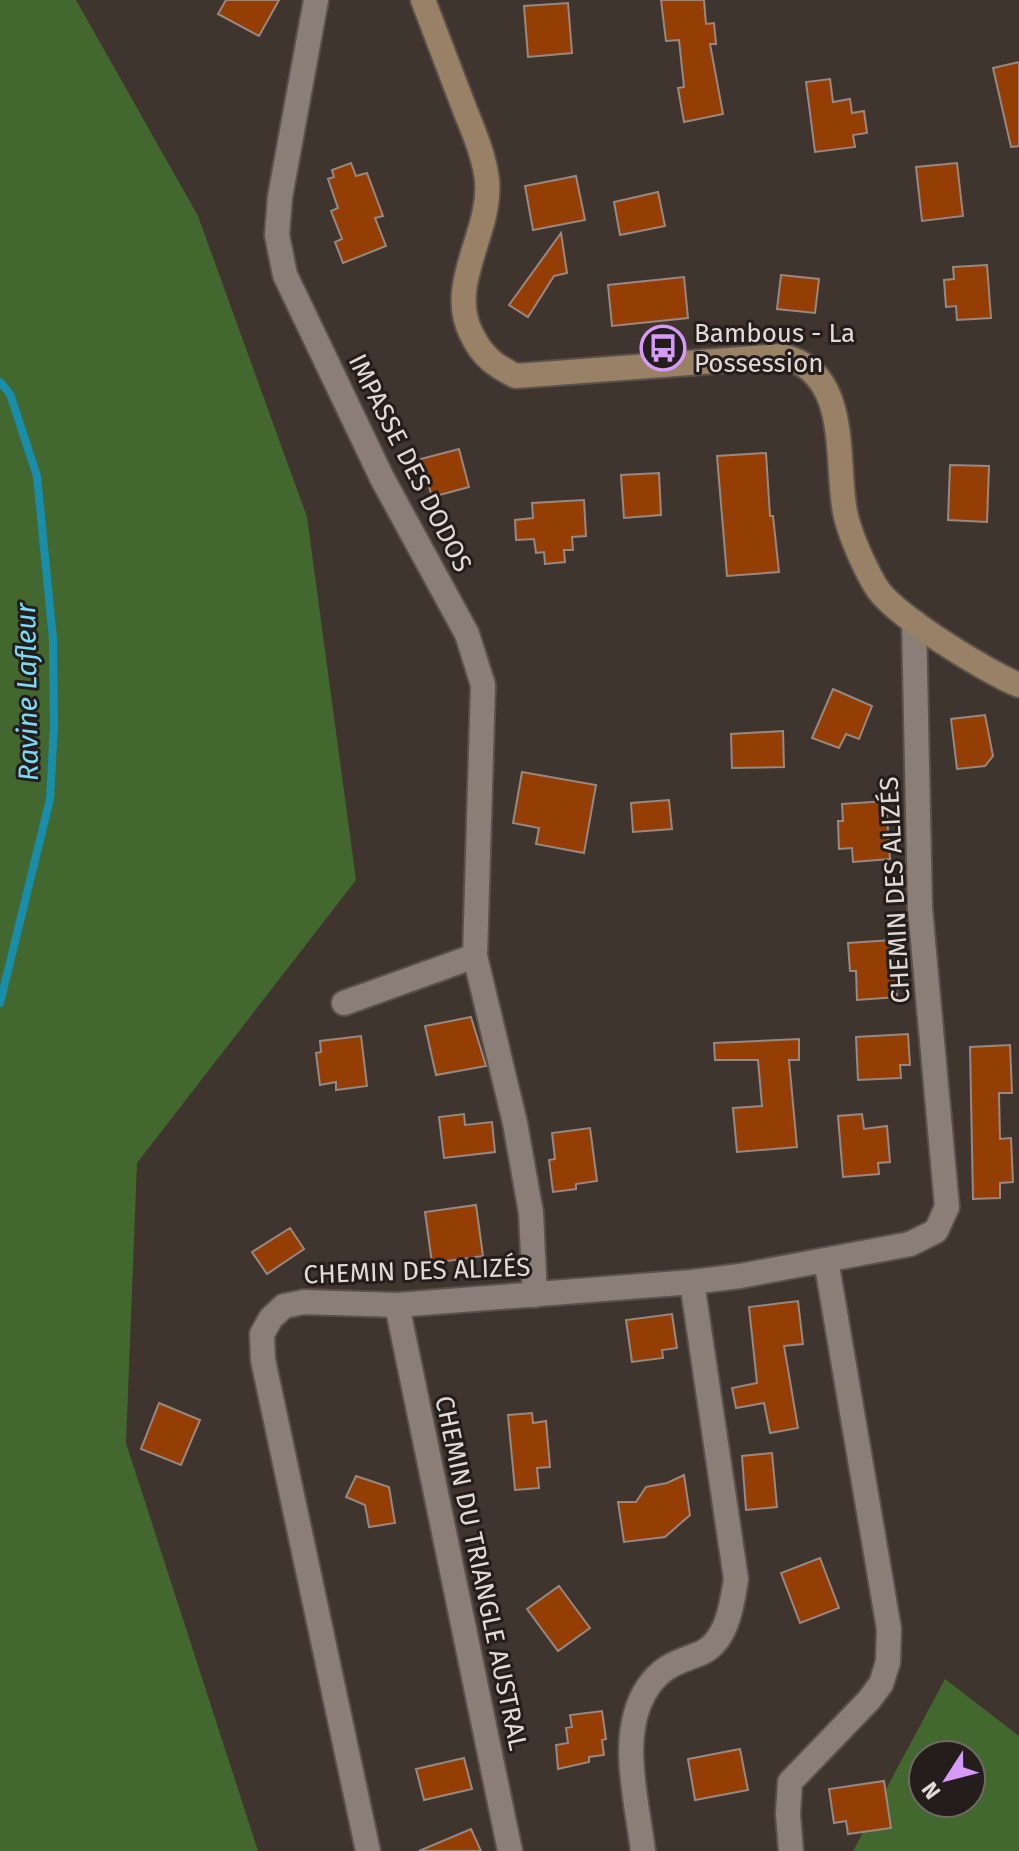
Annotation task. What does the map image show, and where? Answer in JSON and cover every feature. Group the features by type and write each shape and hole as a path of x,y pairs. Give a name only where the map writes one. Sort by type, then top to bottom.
{"main road":[{"path":"423,0 480,150 487,180 487,211 464,286 462,309 468,328 486,358 516,376 782,356 799,360 814,371 831,399 846,514 876,588 914,622 1019,685"}],"street":[{"name":"IMPASSE DES DODOS","path":"316,0 280,197 277,235 285,275 382,478 467,634 483,685 475,956 515,1123 531,1213 535,1295"},
{"name":"CHEMIN DES ALIZÉS","path":"368,1851 263,1360 262,1334 271,1318 284,1306 304,1302 397,1305 692,1282 910,1244 936,1231 947,1207 920,908 914,622"},
{"path":"344,1003 475,956"},
{"path":"791,1851 788,1814 790,1782 869,1700 881,1684 888,1662 889,1629 826,1260"},
{"path":"643,1851 631,1748 636,1717 646,1689 655,1678 677,1660 702,1653 719,1636 732,1609 736,1579 692,1282"},
{"name":"CHEMIN DU TRIANGLE AUSTRAL","path":"397,1305 510,1851"}],"green space":[{"path":"0,0 76,0 198,216 307,517 356,880 137,1163 126,1443 258,1851 0,1851"},
{"path":"945,1679 1019,1736 1019,1851 853,1851 907,1750 907,1819 987,1819 987,1739 913,1739"}],"building":[{"path":"226,0 279,0 259,36 218,14"},
{"path":"661,0 704,0 706,24 714,23 716,44 710,44 723,114 684,122 678,88 684,87 679,40 666,41"},
{"path":"568,3 572,53 528,57 524,6"},
{"path":"1019,62 1019,146 1011,147 993,68"},
{"path":"830,79 833,102 850,99 852,113 864,111 867,133 853,135 855,147 815,152 806,82"},
{"path":"351,163 356,176 367,173 383,216 375,218 386,246 343,263 335,242 342,239 331,211 338,208 328,179 334,177 332,170"},
{"path":"957,163 963,216 922,221 916,167"},
{"path":"576,176 585,220 533,230 525,186"},
{"path":"658,192 665,226 620,235 614,202"},
{"path":"561,233 567,273 554,276 528,317 509,305"},
{"path":"987,265 991,318 957,320 956,306 946,307 944,280 954,279 953,267"},
{"path":"781,275 819,279 815,313 777,309"},
{"path":"684,277 688,318 612,326 608,285"},
{"path":"459,449 469,487 432,497 421,459"},
{"path":"766,453 770,516 773,516 779,572 727,576 717,456"},
{"path":"950,465 989,466 987,522 948,520"},
{"path":"659,473 661,515 624,518 621,475"},
{"path":"584,500 586,536 572,537 573,550 564,550 565,562 545,564 544,552 536,553 534,539 516,540 515,520 533,518 532,503"},
{"path":"833,689 872,706 859,739 846,734 839,748 812,738"},
{"path":"985,715 993,756 985,766 957,769 951,719"},
{"path":"783,731 784,767 732,768 731,734"},
{"path":"522,772 596,785 584,853 536,844 539,828 513,823"},
{"path":"669,800 672,829 633,832 631,803"},
{"path":"886,801 890,859 853,862 852,848 839,849 838,821 843,821 842,804"},
{"path":"892,940 897,997 857,1000 856,971 850,971 848,943"},
{"path":"471,1017 486,1066 436,1075 425,1026"},
{"path":"908,1034 910,1065 900,1065 901,1078 858,1080 856,1037"},
{"path":"361,1036 367,1086 336,1090 336,1082 320,1085 316,1053 321,1052 320,1041"},
{"path":"799,1039 799,1060 789,1060 797,1147 737,1152 733,1108 762,1106 758,1060 715,1060 714,1043"},
{"path":"1010,1045 1012,1093 999,1093 1000,1139 1011,1138 1013,1182 1000,1183 1000,1198 973,1199 970,1047"},
{"path":"464,1114 465,1125 492,1122 495,1152 444,1158 439,1117"},
{"path":"862,1114 864,1129 887,1126 890,1162 878,1163 879,1174 843,1177 838,1116"},
{"path":"590,1128 597,1181 576,1184 576,1189 553,1192 549,1160 555,1159 552,1133"},
{"path":"476,1205 483,1256 432,1263 425,1212"},
{"path":"290,1228 304,1249 267,1274 252,1252"},
{"path":"798,1301 803,1344 784,1346 798,1428 770,1433 764,1403 736,1408 732,1388 757,1383 749,1307"},
{"path":"672,1314 677,1348 662,1350 663,1358 632,1362 626,1320"},
{"path":"159,1403 200,1420 181,1465 141,1449"},
{"path":"532,1413 533,1423 546,1421 550,1467 537,1468 539,1488 515,1490 508,1415"},
{"path":"772,1453 777,1507 746,1510 742,1456"},
{"path":"684,1475 690,1515 665,1537 624,1542 618,1502 636,1502 646,1487 667,1483"},
{"path":"356,1476 389,1487 395,1523 369,1527 365,1505 346,1497"},
{"path":"820,1558 839,1608 800,1623 781,1573"},
{"path":"559,1586 590,1628 558,1651 527,1609"},
{"path":"602,1711 606,1739 602,1740 604,1755 589,1757 589,1762 558,1769 556,1745 568,1743 566,1728 572,1727 570,1715"},
{"path":"740,1749 748,1790 695,1800 688,1759"},
{"path":"464,1758 472,1789 424,1800 416,1769"},
{"path":"884,1781 891,1828 848,1834 846,1821 834,1823 829,1789"},
{"path":"471,1829 481,1851 419,1851"}],"waterway":[{"name":"Ravine Lafleur","path":"0,382 10,394 37,476 53,639 54,725 50,799 0,1003"}],"place":[{"name":"Bambous - La Possession","path":"663,348"}]}
